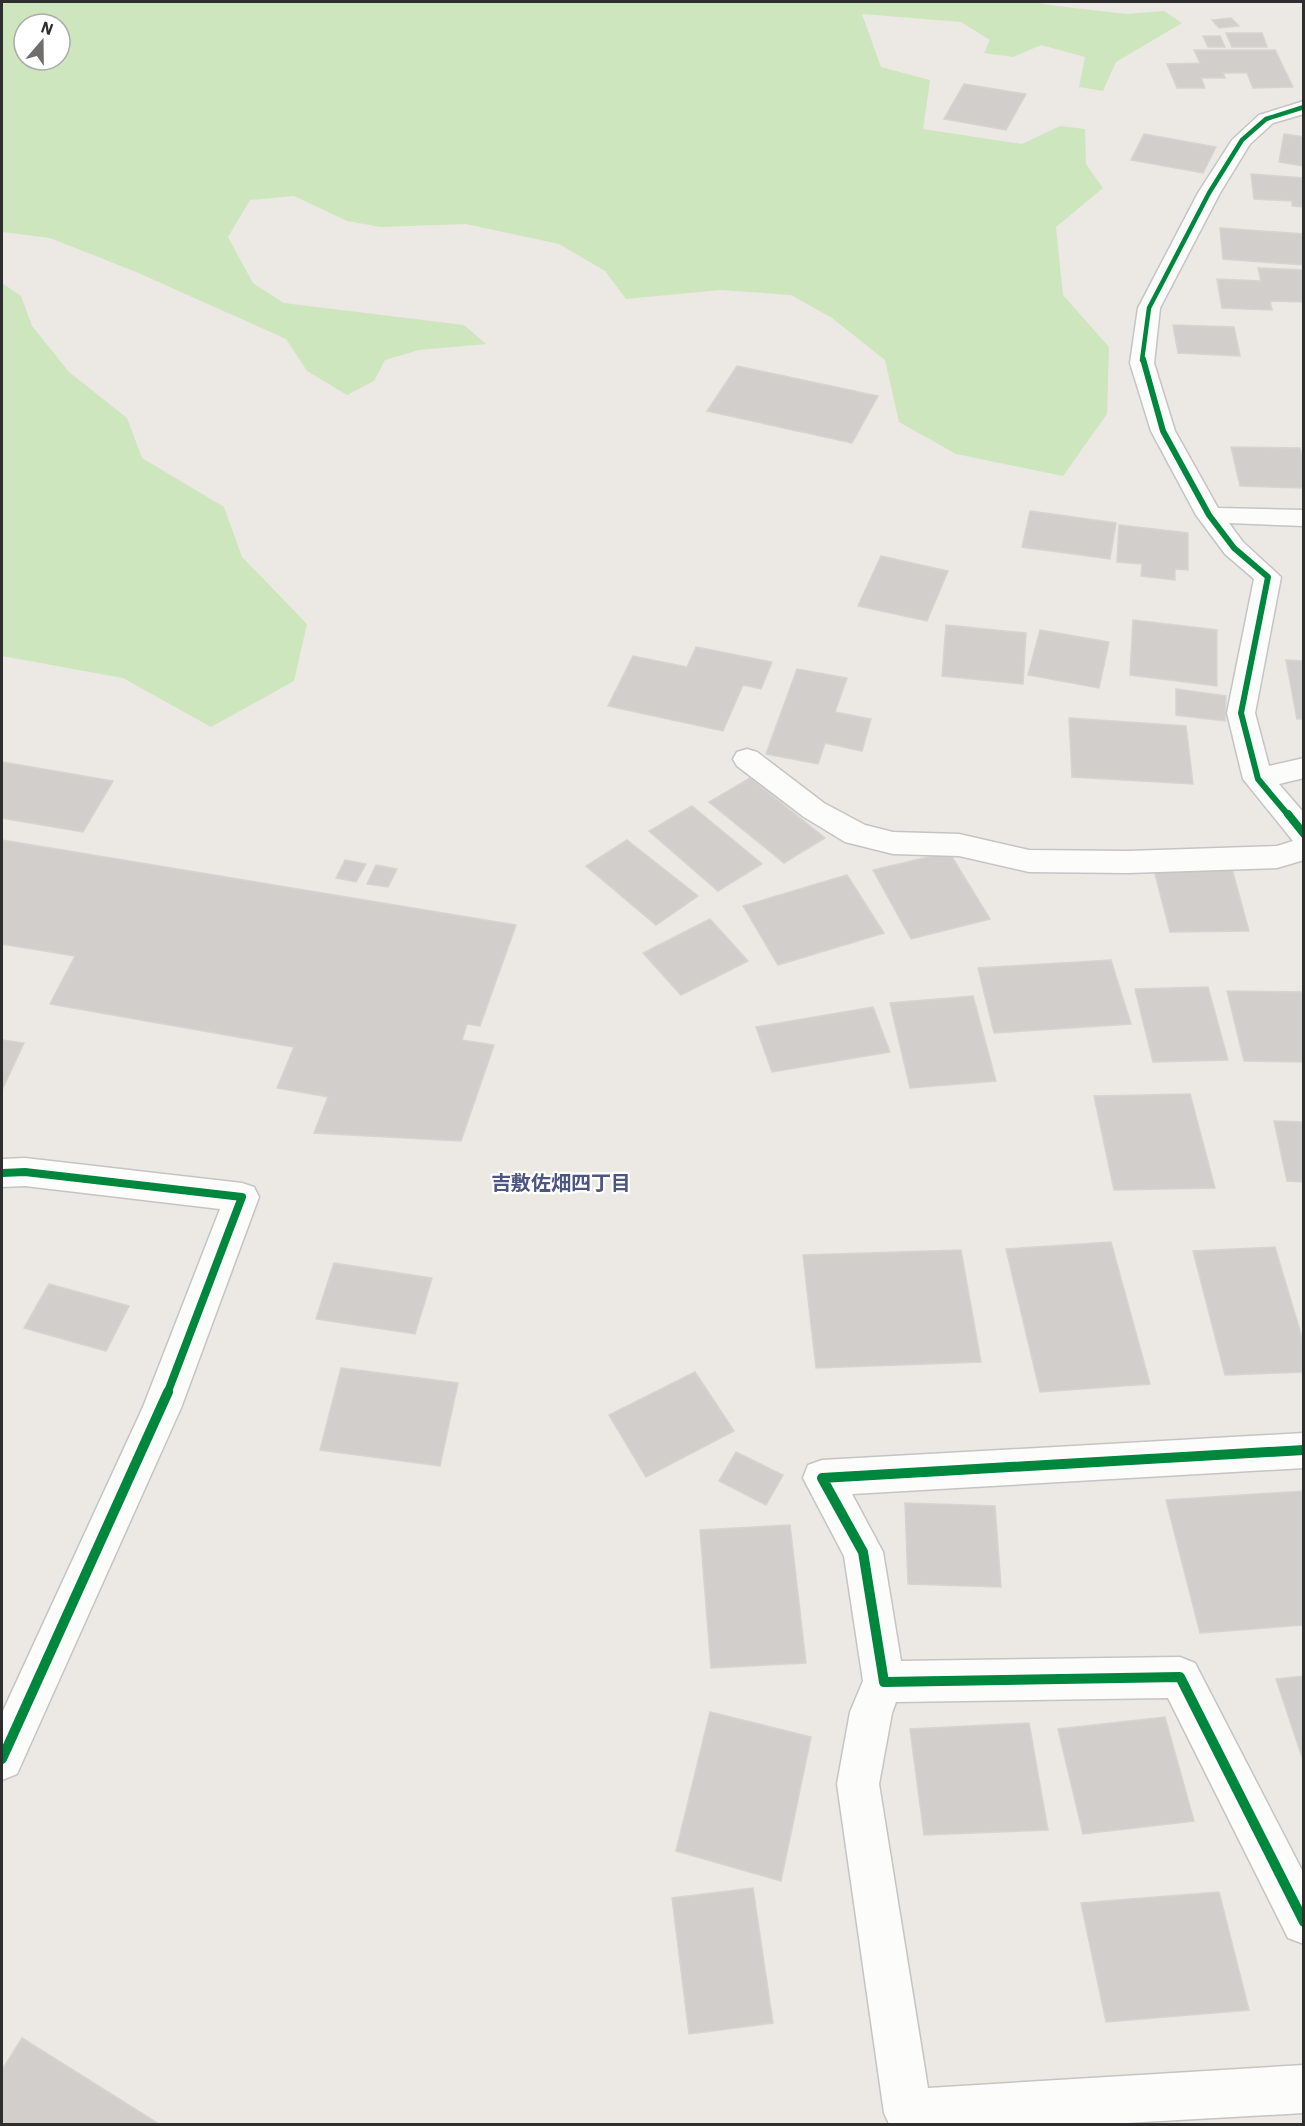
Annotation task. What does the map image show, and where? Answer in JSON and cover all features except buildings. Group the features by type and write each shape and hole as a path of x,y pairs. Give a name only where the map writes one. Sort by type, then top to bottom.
{"street":[{"path":"1304,106 1266,119 1242,140 1209,193 1149,308 1142,363 1164,431 1209,515 1234,548 1268,577 1241,713 1258,779 1304,834"},
{"path":"1209,515 1304,518"},
{"path":"747,759 814,810 856,834 893,843 959,845 1029,861 1128,862 1277,857 1304,849"},
{"path":"1258,779 1304,768"},
{"path":"2,1173 25,1172 242,1197 162,1408 2,1759"},
{"path":"1304,1450 822,1478 863,1552 884,1682 871,1712 858,1784 908,2113 1304,2089"},
{"path":"884,1682 1180,1677 1304,1922"}],"green space":[{"path":"2,2 1036,2 1126,14 1164,11 1182,23 1116,62 1103,91 1079,87 1085,57 1041,45 1013,57 984,53 990,40 961,22 862,14 881,67 930,80 923,129 1022,144 1060,126 1085,129 1086,164 1103,188 1056,227 1063,295 1109,347 1107,414 1063,476 956,454 899,422 885,360 832,318 791,295 720,290 626,299 605,271 559,244 466,224 381,227 347,221 294,196 250,200 228,237 253,283 284,303 464,325 486,344 419,350 385,360 374,381 347,395 307,371 286,339 136,272 50,238 2,232"},
{"path":"2,283 21,296 32,326 69,372 127,418 142,458 224,507 242,557 307,624 294,681 211,727 123,678 2,656"}],"cycle path":[{"path":"1304,107 1266,119 1242,140 1209,193 1149,308 1142,363 1163,431 1209,515 1234,548 1268,577 1241,713 1258,779 1304,834"},
{"path":"2,1173 25,1172 242,1197 162,1408 2,1759"},
{"path":"1304,1450 822,1478 863,1552 884,1682 1180,1677 1304,1922"}],"district":[{"name":"吉敷佐畑四丁目","path":"561,1183"}]}
